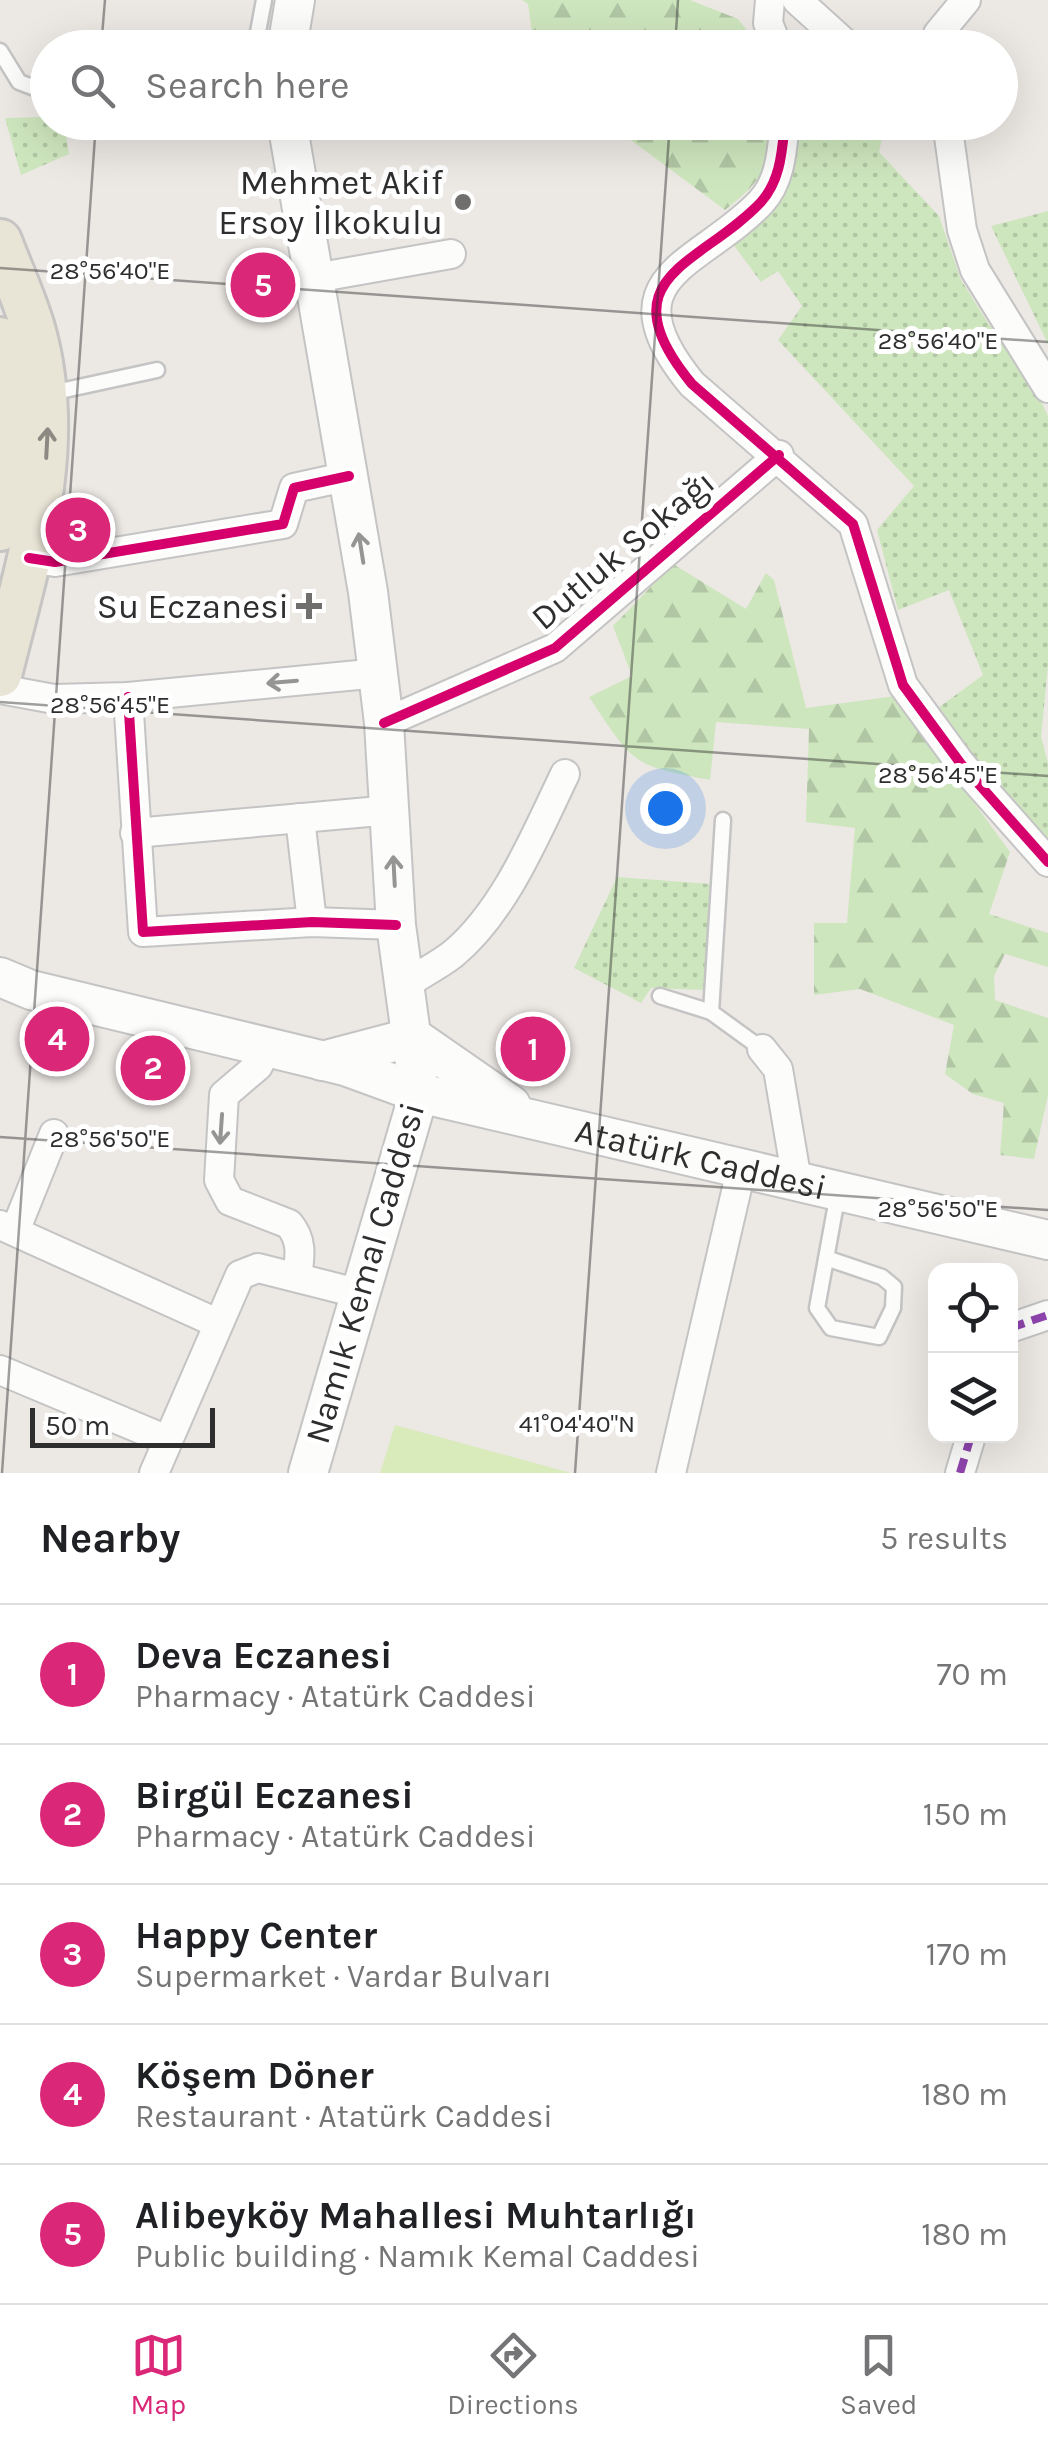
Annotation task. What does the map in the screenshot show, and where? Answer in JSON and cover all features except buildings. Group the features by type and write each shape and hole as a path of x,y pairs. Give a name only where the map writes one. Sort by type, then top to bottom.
{"main road":[{"path":"290,30 296,0"},
{"name":"Namık Kemal Caddesi","path":"290,140 379,673 396,926 419,1093 308,1473"},
{"path":"0,242 34,330 45,394 44,482 14,544"},
{"path":"0,339 14,424 14,544 0,675"},
{"name":"Atatürk Caddesi","path":"10,989 322,1060 419,1093 1048,1240"},
{"name":"Atatürk Caddesi","path":"322,1060 376,1043 413,1037 529,1118"}],"street":[{"path":"770,0 770,30"},
{"path":"796,0 830,30"},
{"path":"941,30 966,0"},
{"path":"782,140 778,171 760,202 678,264 656,310 665,345 692,384 853,524 903,684 960,764 1048,862"},
{"path":"950,140 962,230 975,270 1048,388"},
{"path":"315,278 450,254"},
{"name":"Dutluk Sokağı","path":"384,723 555,648 778,455"},
{"path":"14,544 55,562 282,524 294,488 349,476"},
{"path":"0,689 54,699 128,697 379,673"},
{"path":"128,697 143,932 312,922 396,926"},
{"path":"406,984 452,954 479,926 538,828 564,774"},
{"path":"134,833 391,810"},
{"path":"300,818 312,922"},
{"path":"266,1050 258,1066 224,1095 219,1180 230,1202 289,1224 295,1230 300,1254 297,1277"},
{"path":"762,1050 778,1069 797,1181"},
{"path":"54,1134 8,1228 217,1323"},
{"path":"671,1473 742,1166"},
{"path":"154,1473 240,1274 258,1268 360,1294"},
{"path":"1018,1325 1048,1315"},
{"path":"0,1370 167,1440"},
{"path":"960,1473 968,1443"}],"lane":[{"path":"258,30 264,0"},
{"path":"0,51 18,82 30,86"},
{"path":"45,394 158,370"},
{"path":"711,1012 723,820"},
{"path":"660,996 711,1012 762,1050"},
{"path":"826,1258 882,1277 894,1287 893,1308 879,1337 845,1333 824,1323 817,1308 826,1258 838,1192"}],"green space":[{"path":"522,0 690,0 738,19 747,30 532,30 528,4"},
{"path":"30,117 30,140 67,140 69,154 21,175 5,118"},
{"path":"631,140 770,140 761,173 725,210"},
{"path":"789,140 881,140 879,152 939,216 961,280 988,323 1025,369 1048,416 1048,666 1041,737 1048,763 1048,838 977,765 938,708 983,675 949,590 898,610 877,530 914,486 778,340 802,306 778,271 761,282 733,244 767,210"},
{"path":"1048,211 1048,344 991,226"},
{"path":"673,564 746,609 766,573 774,580 806,708 896,696 1010,852 989,914 1048,933 1048,967 1005,954 994,976 995,1000 1048,1018 1048,1095 1034,1159 1000,1155 1004,1103 973,1094 945,1074 954,1025 860,989 814,995 814,923 847,923 855,828 806,822 809,729 716,722 710,780 664,770 636,758 589,697 632,676 613,626"},
{"path":"617,877 710,884 705,990 651,988 641,1003 574,968"},
{"path":"395,1425 571,1473 380,1473"}],"marked path":[{"path":"1018,1325 1048,1315"},
{"path":"960,1473 969,1443"}],"cycle path":[{"path":"782,140 773,184 761,202 689,259 659,295 657,319 667,348 692,384 853,524 903,685 961,764 1048,862"},
{"path":"384,723 555,648 779,455"},
{"path":"29,558 55,562 283,524 294,488 349,476"},
{"path":"128,697 143,932 312,922 396,925"}],"place":[{"name":"Mehmet Akif Ersoy İlkokulu","path":"463,202"},
{"name":"Alibeyköy Mahallesi Muhtarlığı","path":"263,285"},
{"name":"Happy Center","path":"78,530"},
{"name":"Su Eczanesi","path":"309,606"},
{"name":"Köşem Döner","path":"57,1039"},
{"name":"Deva Eczanesi","path":"533,1049"},
{"name":"Birgül Eczanesi","path":"153,1068"}]}
